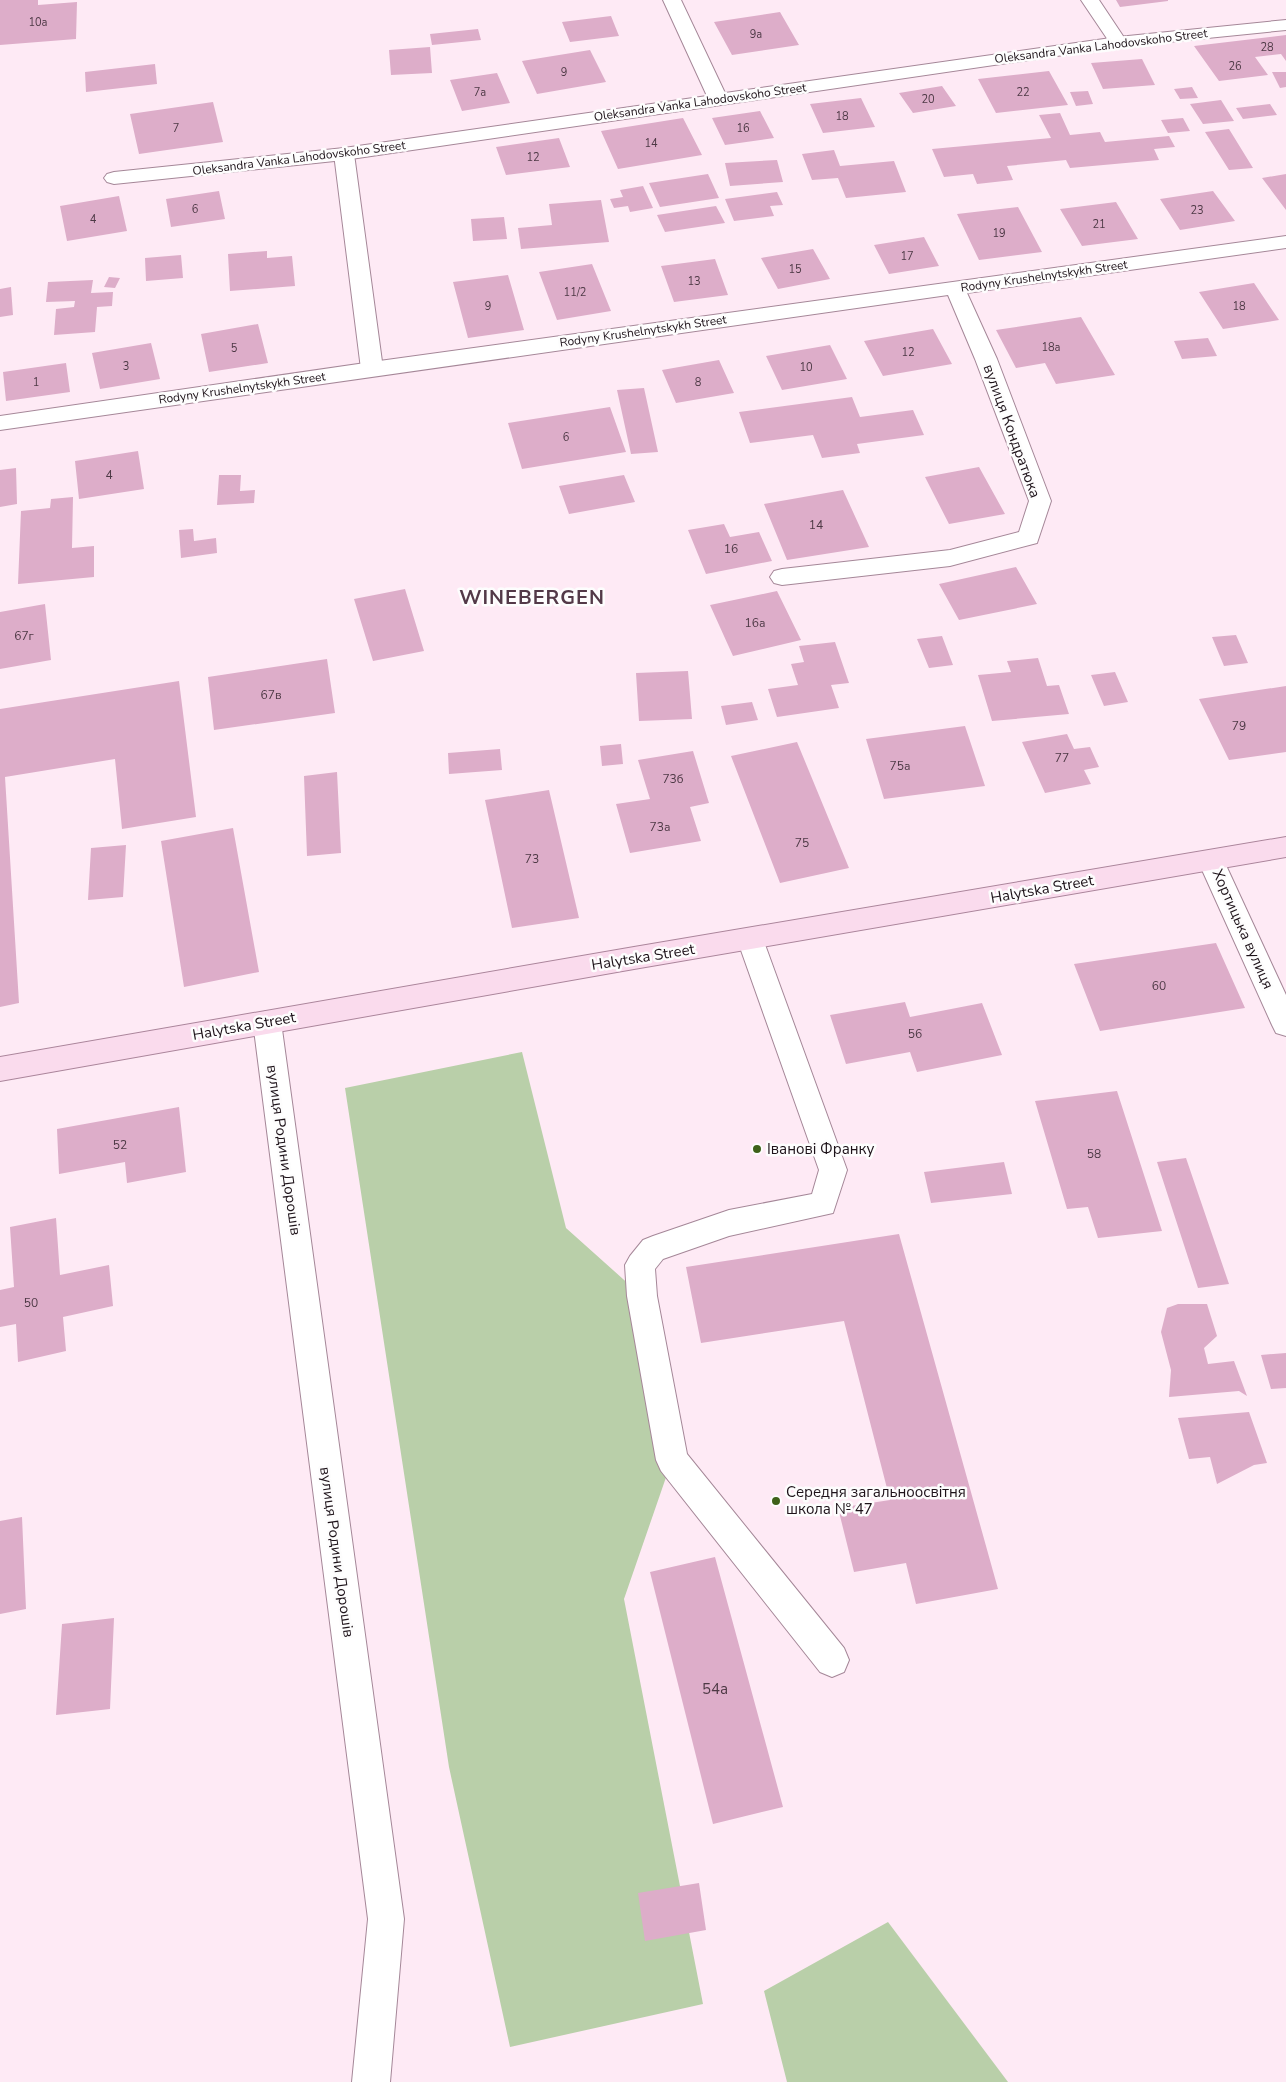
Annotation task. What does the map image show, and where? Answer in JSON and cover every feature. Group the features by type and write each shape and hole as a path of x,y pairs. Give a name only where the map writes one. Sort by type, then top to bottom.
{"main road":[{"name":"Halytska Street","path":"0,1069 1286,847"}],"street":[{"path":"672,0 718,99"},
{"path":"1090,0 1118,42"},
{"name":"Oleksandra Vanka Lahodovskoho Street","path":"114,178 344,154 1118,42 1286,25"},
{"path":"344,154 372,369"},
{"name":"Rodyny Krushelnytskykh Street","path":"0,423 372,369 1286,242"},
{"name":"вулиця Кондратюка","path":"782,577 950,558 1030,537 1040,501 986,359 954,288"},
{"name":"Хортицька вулиця","path":"1212,861 1286,1025"},
{"path":"750,939 833,1170 823,1204 729,1223 653,1249 640,1265 642,1296 672,1460 832,1660"},
{"name":"вулиця Родини Дорошів","path":"267,1022 386,1919 371,2082"}],"green space":[{"path":"522,1052 566,1228 642,1296 672,1460 624,1599 703,2004 510,2047 449,1767 345,1088"},
{"path":"888,1922 1008,2082 787,2082 764,1991"}],"building":[{"path":"0,0 38,0 38,5 77,2 76,39 0,45"},
{"path":"1116,0 1168,0 1168,1 1120,7"},
{"path":"780,12 799,45 732,55 714,22"},
{"path":"611,16 619,36 570,42 562,22"},
{"path":"478,29 481,40 432,45 430,34"},
{"path":"1286,35 1286,61 1281,54 1255,57 1268,75 1219,81 1194,46"},
{"path":"430,47 432,73 391,75 389,50"},
{"path":"590,50 606,82 537,94 522,61"},
{"path":"1142,59 1155,85 1103,89 1091,63"},
{"path":"155,64 157,84 86,92 85,72"},
{"path":"1049,71 1068,105 996,113 978,79"},
{"path":"1272,72 1286,72 1286,87 1280,88"},
{"path":"497,73 510,103 462,111 450,80"},
{"path":"942,86 956,106 913,113 899,93"},
{"path":"1192,87 1198,98 1180,99 1174,89"},
{"path":"1088,91 1093,104 1076,106 1070,92"},
{"path":"861,98 875,127 823,133 810,104"},
{"path":"1221,100 1234,121 1203,124 1190,104"},
{"path":"213,102 223,142 139,154 130,114"},
{"path":"1270,104 1277,115 1243,119 1236,108"},
{"path":"760,111 774,138 725,145 712,118"},
{"path":"1060,113 1070,135 1100,132 1105,142 1169,136 1175,147 1154,149 1159,160 1070,168 1066,160 1007,166 1013,180 977,184 973,174 944,177 932,149 1051,138 1039,115"},
{"path":"683,118 702,155 618,169 601,131"},
{"path":"1183,118 1190,131 1168,133 1161,120"},
{"path":"1229,129 1253,168 1229,170 1205,132"},
{"path":"559,138 570,167 506,175 496,147"},
{"path":"834,150 840,166 894,161 906,192 846,198 838,178 812,180 802,154"},
{"path":"777,160 783,182 730,186 725,163"},
{"path":"708,174 719,198 660,207 649,183"},
{"path":"1286,174 1286,210 1262,178"},
{"path":"643,186 653,208 630,212 628,206 614,208 610,199 623,197 620,190"},
{"path":"219,191 225,219 171,227 166,199"},
{"path":"1213,191 1235,221 1180,230 1160,199"},
{"path":"777,192 783,205 770,206 774,216 734,221 725,199"},
{"path":"119,196 127,231 67,241 60,206"},
{"path":"601,200 609,242 521,249 518,228 552,225 549,204"},
{"path":"1116,202 1138,239 1082,246 1060,209"},
{"path":"716,206 725,223 665,232 657,215"},
{"path":"1018,207 1042,252 979,260 957,214"},
{"path":"504,217 507,239 473,241 471,219"},
{"path":"924,237 939,266 889,274 874,245"},
{"path":"813,249 830,279 778,289 761,258"},
{"path":"267,251 267,258 292,256 295,286 230,291 228,254"},
{"path":"181,255 183,278 146,281 145,258"},
{"path":"715,259 728,295 674,302 661,266"},
{"path":"592,264 611,311 557,320 539,272"},
{"path":"508,275 524,330 468,338 453,282"},
{"path":"109,277 120,278 115,288 104,287"},
{"path":"93,280 91,293 113,292 112,306 97,307 95,332 54,335 56,309 74,307 75,301 46,302 48,282"},
{"path":"1254,283 1279,320 1223,329 1199,292"},
{"path":"11,287 13,315 0,317 0,289"},
{"path":"1081,317 1115,375 1056,384 1045,363 1016,368 996,330"},
{"path":"258,324 268,363 209,372 201,334"},
{"path":"933,329 952,364 883,376 864,341"},
{"path":"1208,338 1217,356 1182,359 1174,341"},
{"path":"151,343 160,379 100,389 92,353"},
{"path":"830,345 847,379 782,390 766,356"},
{"path":"719,360 734,393 676,403 662,370"},
{"path":"66,363 70,392 6,401 3,372"},
{"path":"644,388 658,452 631,454 617,390"},
{"path":"852,397 860,417 913,410 924,435 857,444 860,453 822,458 813,435 750,443 739,412"},
{"path":"610,407 626,452 522,469 508,423"},
{"path":"138,451 144,489 79,499 75,461"},
{"path":"979,467 1005,514 949,524 925,477"},
{"path":"16,468 17,504 0,507 0,470"},
{"path":"219,475 241,475 240,491 255,490 254,503 217,505"},
{"path":"624,475 635,502 569,514 559,486"},
{"path":"843,490 869,547 787,560 764,504"},
{"path":"73,497 72,548 94,546 94,577 18,584 21,511 50,508 51,499"},
{"path":"724,524 730,537 759,532 772,561 706,574 688,530"},
{"path":"193,529 194,541 216,538 217,553 181,558 179,530"},
{"path":"1016,567 1037,604 959,620 939,584"},
{"path":"405,589 424,651 373,661 354,599"},
{"path":"777,591 801,640 733,656 710,605"},
{"path":"45,604 51,660 0,669 0,612"},
{"path":"1236,635 1248,663 1224,666 1212,637"},
{"path":"942,636 953,665 929,668 917,639"},
{"path":"835,642 849,683 831,685 839,708 777,717 768,689 798,685 791,664 804,662 799,646"},
{"path":"1038,658 1047,686 1059,685 1069,714 992,721 978,675 1011,672 1007,661"},
{"path":"327,659 335,713 214,730 208,677"},
{"path":"688,671 692,719 639,721 636,673"},
{"path":"1115,672 1128,702 1104,706 1091,675"},
{"path":"179,681 196,817 122,829 115,759 5,777 19,1003 0,1007 0,709"},
{"path":"1286,686 1286,752 1229,760 1199,699"},
{"path":"752,702 758,720 726,725 721,706"},
{"path":"965,726 985,786 884,799 866,739"},
{"path":"1067,734 1074,749 1090,747 1099,767 1084,770 1091,784 1045,793 1022,742"},
{"path":"797,742 849,868 780,883 731,756"},
{"path":"621,744 623,764 602,766 600,746"},
{"path":"500,749 502,770 449,774 448,753"},
{"path":"693,751 709,803 690,807 701,841 630,853 616,804 650,799 638,760"},
{"path":"337,772 341,853 307,856 304,776"},
{"path":"549,790 579,918 512,928 485,800"},
{"path":"233,828 259,972 184,987 161,841"},
{"path":"126,845 123,897 88,900 91,848"},
{"path":"1216,943 1245,1008 1100,1031 1074,964"},
{"path":"905,1002 910,1017 982,1003 1002,1055 917,1072 910,1052 846,1064 830,1015"},
{"path":"1117,1091 1162,1231 1098,1238 1088,1207 1067,1209 1035,1101"},
{"path":"179,1107 186,1172 127,1183 125,1162 59,1174 57,1129"},
{"path":"1186,1158 1229,1284 1198,1288 1157,1162"},
{"path":"1004,1162 1012,1194 931,1203 924,1172"},
{"path":"56,1218 60,1275 109,1265 113,1306 63,1317 66,1351 18,1362 16,1324 0,1327 0,1290 14,1287 10,1227"},
{"path":"899,1234 998,1589 916,1604 906,1563 854,1572 838,1508 890,1500 844,1321 701,1343 686,1267"},
{"path":"1178,1304 1207,1304 1217,1336 1204,1348 1208,1364 1234,1361 1247,1396 1239,1391 1169,1397 1171,1370 1161,1332 1167,1308"},
{"path":"1286,1353 1286,1388 1271,1389 1261,1355"},
{"path":"1249,1412 1267,1463 1254,1465 1217,1484 1210,1457 1189,1459 1178,1418"},
{"path":"22,1517 26,1609 0,1614 0,1521"},
{"path":"715,1557 783,1807 713,1824 650,1572"},
{"path":"114,1618 110,1709 56,1715 62,1624"},
{"path":"699,1883 706,1930 645,1941 638,1893"}],"place":[{"name":"Іванові Франку","path":"757,1149"},
{"name":"Середня загальноосвітня школа № 47","path":"776,1501"}],"district":[{"name":"WINEBERGEN","path":"532,597"}]}
